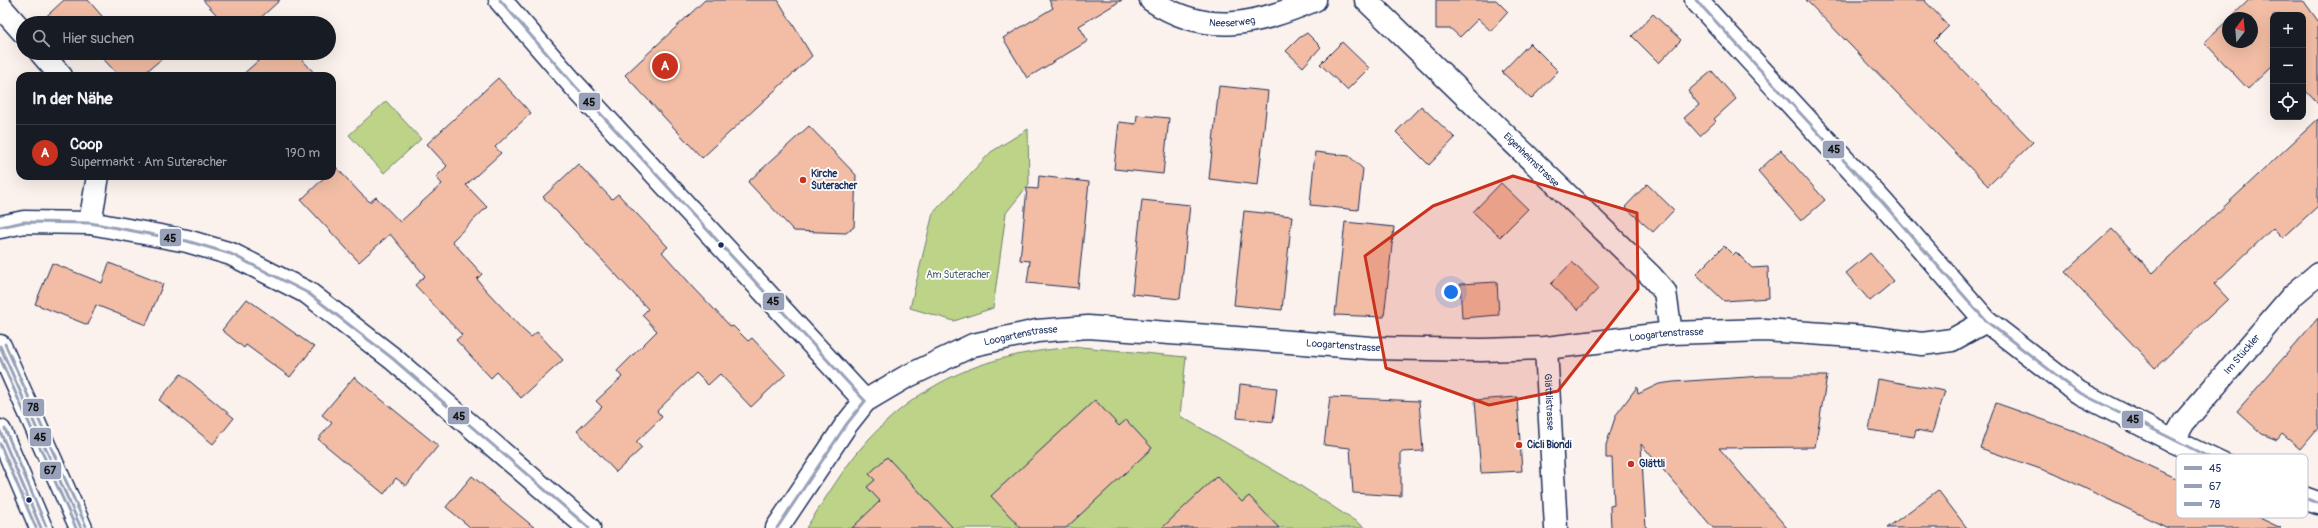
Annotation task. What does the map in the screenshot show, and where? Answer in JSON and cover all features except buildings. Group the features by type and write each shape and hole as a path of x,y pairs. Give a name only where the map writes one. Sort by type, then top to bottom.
{"street":[{"path":"500,0 574,84 865,401"},
{"name":"Neeserweg","path":"1151,0 1166,10 1192,21 1218,23 1265,19 1315,0"},
{"name":"Eigenheimstrasse","path":"1366,0 1651,276 1664,292 1671,333"},
{"path":"1696,0 1882,202 1986,321 2078,392 2200,454"},
{"path":"0,6 16,24"},
{"path":"47,60 58,72"},
{"path":"90,224 97,180"},
{"path":"0,227 24,222 90,224 187,241 231,254 308,293 392,358 589,528"},
{"name":"Im Stückler","path":"2173,441 2184,422 2282,307 2293,295 2318,274"},
{"name":"Loogartenstrasse","path":"777,528 846,425 865,401 904,378 973,344 1036,331 1088,327 1371,348 1482,350 1546,348 1671,333 1765,330 1867,337 1922,344 1952,340 1986,321"},
{"path":"0,346 81,528"},
{"name":"Glättlistrasse","path":"1546,348 1556,528"},
{"path":"0,431 41,528"},
{"path":"2308,499 2318,503"}],"highlighted area":[{"path":"1513,176 1637,213 1638,289 1558,391 1489,405 1386,368 1365,256 1433,206"}],"green space":[{"path":"386,101 421,139 384,173 349,135"},
{"name":"Am Suteracher","path":"1028,129 1029,184 1006,213 993,308 954,321 910,308 933,213 991,152"},
{"path":"1081,347 1186,357 1180,416 1296,483 1366,528 806,528 836,482 869,439 891,417 939,383 992,361 1021,354"}],"transit line":[{"name":"45","path":"500,0 574,85 865,401"},
{"name":"45","path":"1696,0 1882,202 1986,321 2078,392 2203,454"},
{"name":"45","path":"0,227 24,222 90,223 187,241 231,254 308,293 392,358 589,528"},
{"name":"78","path":"5,344 86,526"},
{"name":"45","path":"0,346 81,528"},
{"name":"67","path":"0,358 76,528"},
{"name":"45","path":"777,528 846,425 865,401"},
{"name":"78","path":"5,429 46,526"},
{"name":"45","path":"0,431 41,528"},
{"name":"67","path":"0,444 36,528"},
{"name":"45","path":"2308,499 2318,503"}],"place":[{"name":"Coop","path":"665,66"},
{"name":"Kirche Suteracher","path":"803,180"},
{"name":"Cicli Biondi","path":"1519,445"},
{"name":"Glättli","path":"1631,464"}]}
